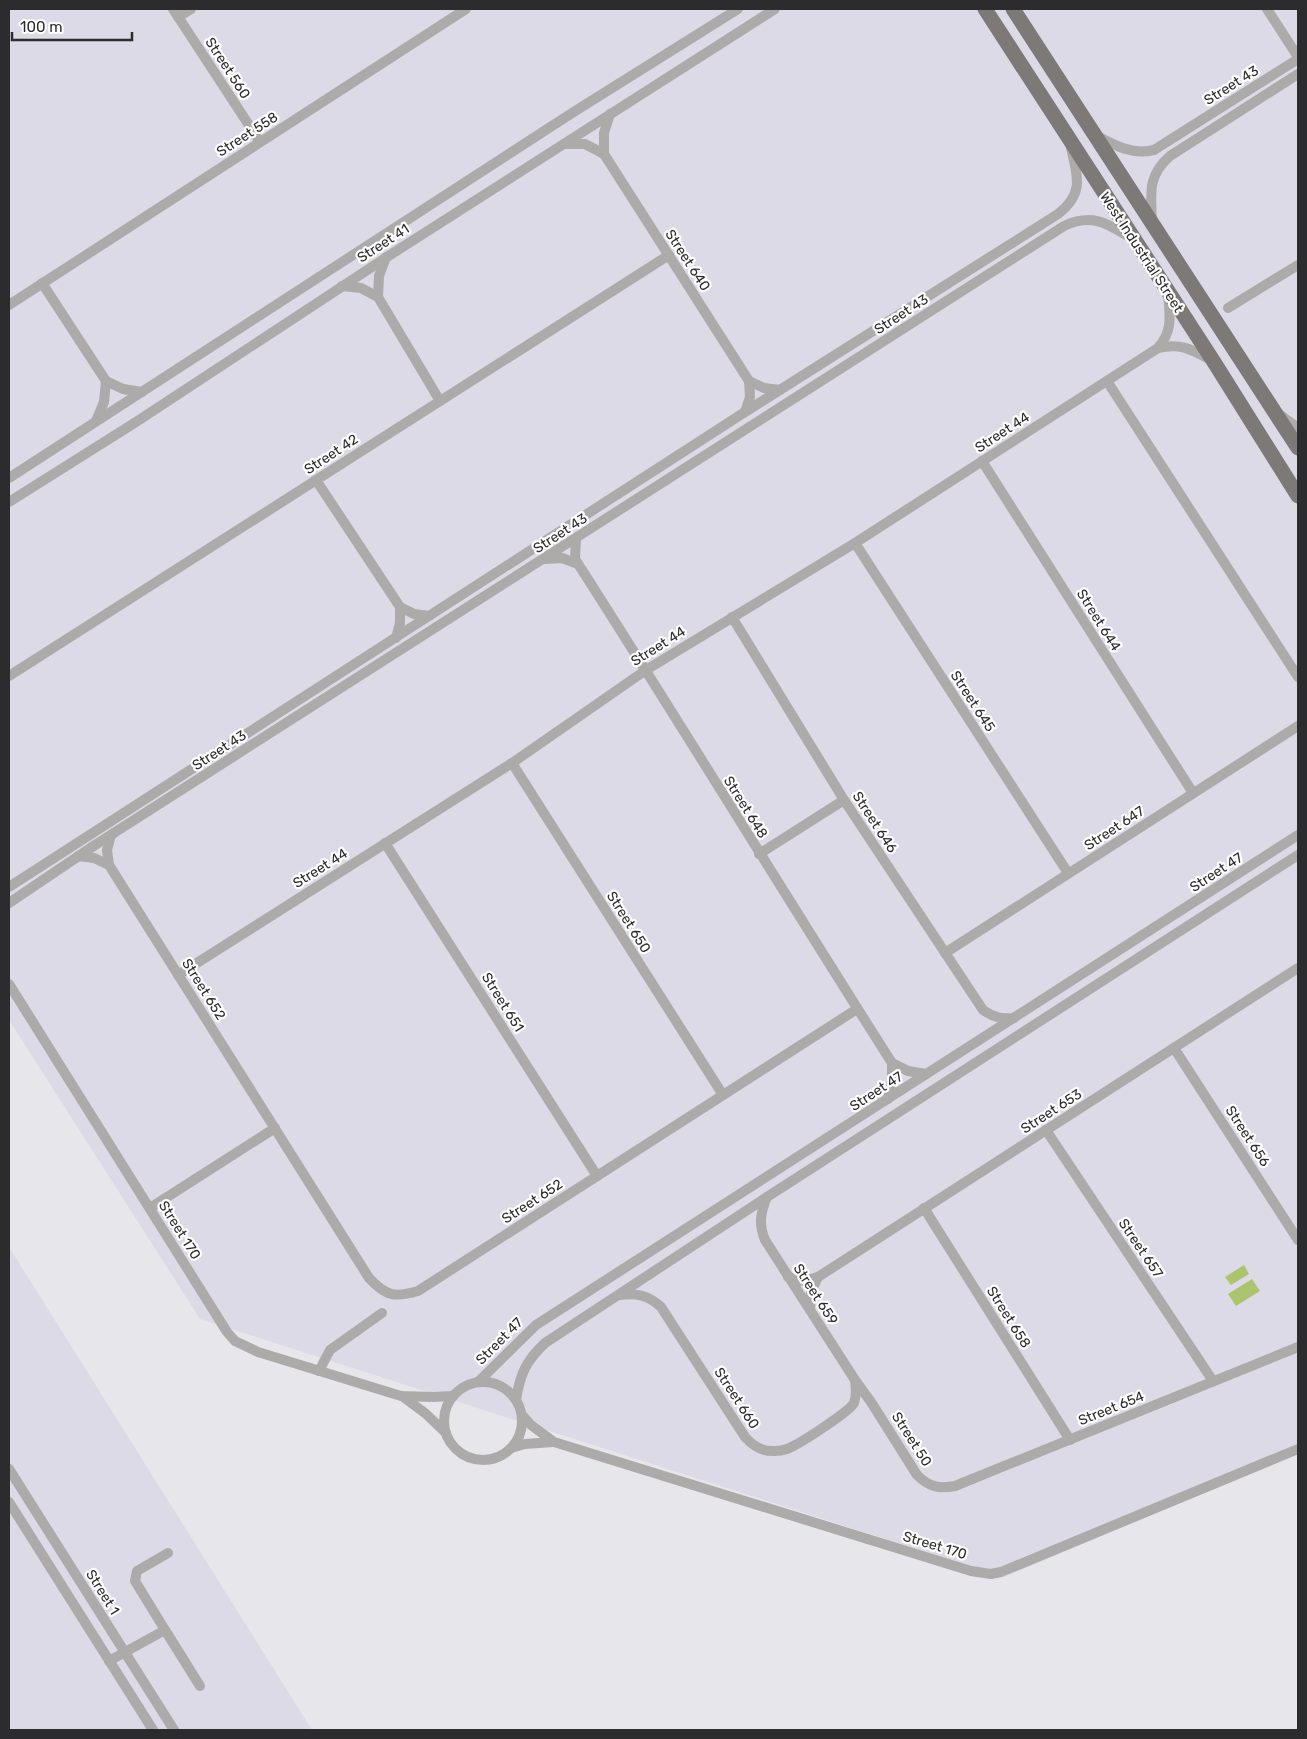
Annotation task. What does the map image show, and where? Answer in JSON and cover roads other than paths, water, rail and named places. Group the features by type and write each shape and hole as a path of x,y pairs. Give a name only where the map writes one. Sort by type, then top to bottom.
{"main road":[{"name":"West Industrial Street","path":"985,9 1214,362 1298,496"},
{"name":"West Industrial Street","path":"1014,9 1298,448"}],"street":[{"path":"176,13 191,9"},
{"name":"Street 558","path":"9,305 466,9"},
{"name":"Street 41","path":"9,478 572,114 738,9"},
{"name":"Street 41","path":"9,502 135,423 386,257 775,9"},
{"path":"1267,9 1298,58"},
{"name":"Street 560","path":"176,13 260,142"},
{"name":"Street 43","path":"1096,136 1135,152 1154,150 1298,58"},
{"name":"Street 43","path":"1152,221 1152,182 1162,164 1170,156 1298,74"},
{"path":"563,144 584,144 604,154 604,133 610,114"},
{"name":"Street 43","path":"9,887 745,412 1067,207 1072,201 1078,185 1070,142"},
{"name":"Street 640","path":"604,154 749,382"},
{"name":"Street 43","path":"9,903 78,856 1064,226 1074,221 1092,219 1107,224 1133,239"},
{"name":"Street 42","path":"9,676 668,255"},
{"path":"378,297 379,276 386,257"},
{"path":"1228,308 1298,265"},
{"path":"42,283 106,381 123,389 142,392"},
{"path":"342,286 361,288 378,297 440,401"},
{"path":"1158,348 1164,341 1170,324 1168,291"},
{"name":"Street 44","path":"178,975 512,763 646,670 855,543 1158,348 1176,345 1185,347 1214,362"},
{"path":"96,422 104,402 106,381"},
{"path":"1106,381 1298,677"},
{"path":"745,412 750,397 749,382 764,388 780,390"},
{"path":"1273,410 1298,428"},
{"name":"Street 644","path":"982,462 1193,793"},
{"path":"316,480 400,607 414,614 429,616"},
{"name":"Street 648","path":"576,539 575,560 892,1063"},
{"name":"Street 645","path":"855,543 1068,873"},
{"path":"545,559 562,558 578,564"},
{"path":"396,638 400,623 400,607"},
{"name":"Street 646","path":"732,617 844,800 983,1010 991,1016 1015,1018"},
{"name":"Street 647","path":"945,953 1298,726"},
{"name":"Street 650","path":"512,763 723,1095"},
{"path":"759,854 844,800"},
{"path":"109,865 107,850 111,835"},
{"name":"Street 47","path":"478,1382 536,1325 1298,835"},
{"name":"Street 651","path":"385,843 597,1176"},
{"path":"78,856 94,858 109,865"},
{"path":"516,1400 523,1371 532,1356 545,1344 767,1196 1298,856"},
{"name":"Street 652","path":"109,865 369,1278 378,1288 388,1294 403,1295 418,1291 857,1009"},
{"name":"Street 653","path":"788,1277 803,1281 818,1277 1298,968"},
{"name":"Street 170","path":"9,984 227,1332 235,1341 258,1352 401,1396 452,1396"},
{"name":"Street 656","path":"1174,1048 1298,1240"},
{"path":"888,1099 892,1081 892,1063 908,1071 926,1074"},
{"path":"150,1208 275,1128"},
{"name":"Street 657","path":"1046,1130 1213,1381"},
{"name":"Street 659","path":"767,1196 762,1209 760,1229 765,1240 855,1380"},
{"name":"Street 658","path":"924,1208 1070,1440"},
{"path":"810,1309 811,1292 818,1277"},
{"name":"Street 660","path":"618,1295 641,1294 654,1300 661,1307 745,1437 762,1450 775,1452 787,1449 841,1416 853,1404"},
{"path":"320,1371 330,1350 382,1313"},
{"name":"Street 654","path":"872,1402 918,1476 933,1487 942,1488 954,1486 1298,1347"},
{"path":"853,1404 856,1392 855,1380"},
{"path":"855,1380 872,1402"},
{"path":"478,1382 504,1387 516,1400 522,1415 522,1427 518,1438 511,1448 494,1458 474,1458 457,1450 450,1442 444,1424 444,1414 452,1396 468,1384 478,1382"},
{"name":"Street 170","path":"401,1396 425,1413 446,1433"},
{"path":"853,1404 862,1401 872,1402"},
{"name":"Street 170","path":"522,1415 531,1426 554,1442 970,1571 991,1574 1002,1572 1298,1449"},
{"name":"Street 170","path":"511,1448 525,1444 554,1442"},
{"name":"Street 1","path":"9,1469 174,1730"},
{"path":"9,1502 152,1730"},
{"path":"168,1553 137,1572 135,1581 200,1686"},
{"path":"109,1661 165,1630"}]}
